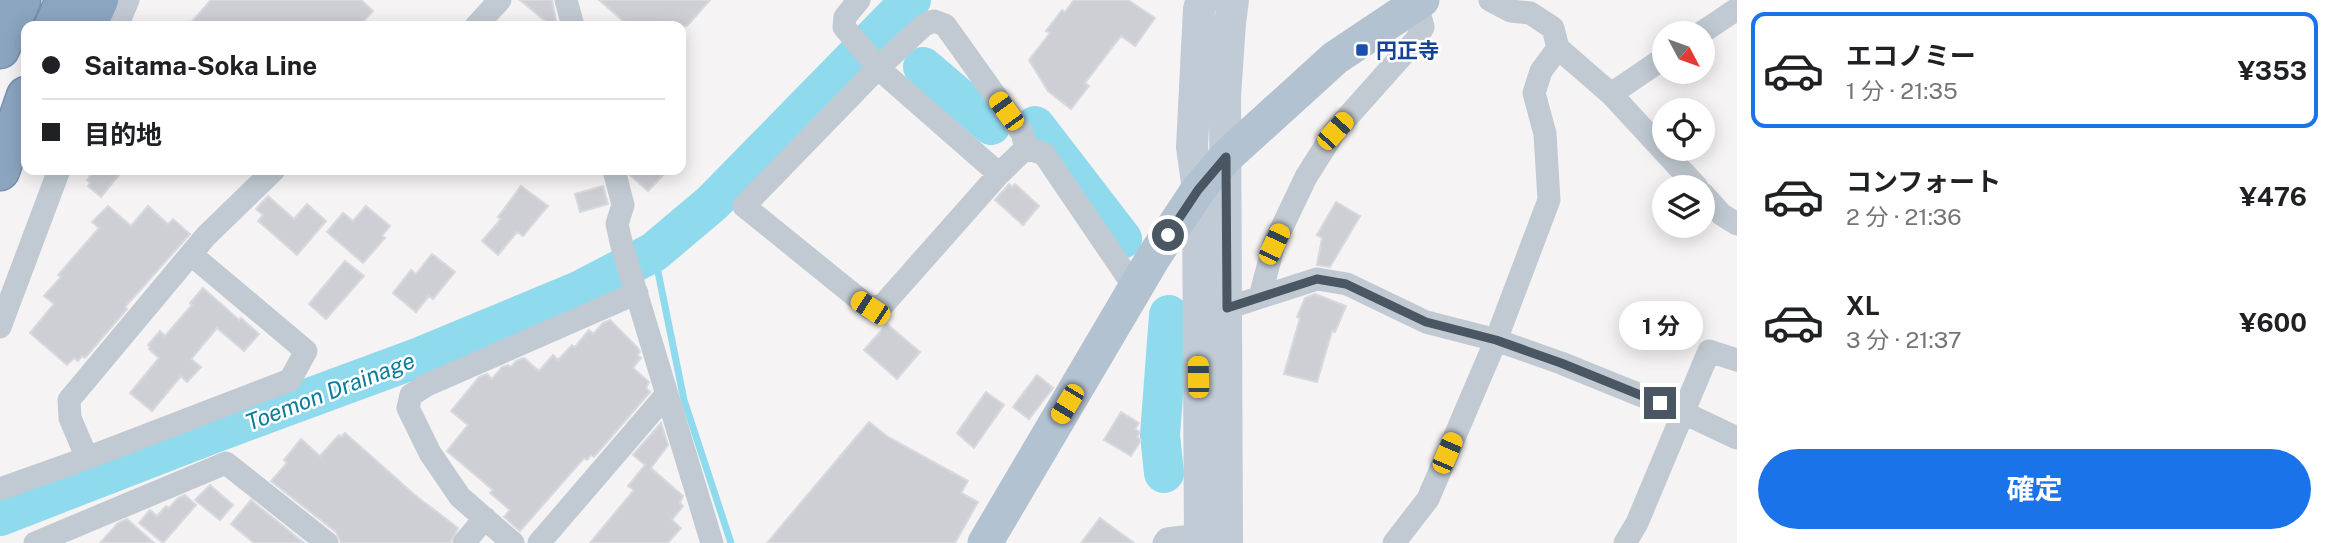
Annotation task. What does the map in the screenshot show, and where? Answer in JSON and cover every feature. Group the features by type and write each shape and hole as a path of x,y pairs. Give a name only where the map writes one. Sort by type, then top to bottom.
{"highway":[{"path":"0,49 21,0"},
{"path":"56,21 65,0"},
{"path":"89,21 99,0"},
{"path":"0,150 21,105"},
{"path":"0,171 21,109"},
{"path":"0,202 21,159"}],"main road":[{"path":"985,543 1135,288 1198,190 1226,157 1335,58 1420,2"}],"street":[{"path":"119,21 128,0"},
{"path":"481,21 500,0"},
{"path":"566,0 572,21"},
{"path":"859,0 845,17 845,27 851,36 876,66 999,174"},
{"path":"1202,0 1199,9 1192,147 1198,190 1209,540"},
{"path":"1209,540 1227,308 1225,96 1234,0"},
{"path":"1490,0 1511,11 1530,13 1553,28 1558,48 1611,94 1686,175"},
{"path":"1260,297 1274,244 1306,177 1335,131 1416,40 1423,27 1420,2"},
{"path":"1715,24 1737,9"},
{"path":"934,21 945,25 1022,132 1026,148 999,174 883,305 870,308 744,206 876,66 924,24 934,21"},
{"path":"1394,543 1428,499 1496,340 1549,200 1545,134 1534,93 1541,71 1558,48"},
{"path":"1611,94 1652,66"},
{"path":"1026,148 1044,155 1135,288"},
{"path":"0,327 57,175"},
{"path":"87,458 70,418 69,400 206,236 269,175"},
{"path":"615,175 624,205 617,224 622,246 712,543"},
{"path":"1715,207 1737,224"},
{"path":"0,489 290,380 306,351 200,262"},
{"path":"1227,308 1317,279 1346,284 1426,322 1496,340 1561,363 1682,412 1737,438"},
{"path":"513,543 460,497 430,453 408,408 411,395 427,385 637,293"},
{"path":"1625,543 1637,523 1709,351 1737,360"},
{"path":"539,543 667,394"},
{"path":"34,543 226,463 327,543"},
{"path":"464,543 485,518"},
{"path":"1164,543 1167,539 1209,540"}],"building":[{"path":"211,0 361,0 373,11 364,21 192,21"},
{"path":"520,0 552,0 556,21 545,21"},
{"path":"599,0 710,0 687,26 686,21 623,21"},
{"path":"1074,0 1128,0 1155,18 1135,46 1121,36 1085,83 1089,86 1071,109 1048,91 1029,60 1050,33 1046,31 1062,10 1065,12"},
{"path":"91,175 119,175 101,197 88,186 90,183 87,180"},
{"path":"630,175 663,175 648,191"},
{"path":"1009,184 1012,187 1015,184 1039,206 1023,225 995,200"},
{"path":"521,186 548,206 523,236 517,232 498,255 482,241 501,219 498,217"},
{"path":"603,186 608,204 580,212 575,194"},
{"path":"268,196 294,219 307,204 326,221 297,255 258,221 263,215 256,209"},
{"path":"1336,202 1360,216 1330,267 1317,265 1322,238 1317,235"},
{"path":"108,206 131,226 148,206 168,224 173,219 190,234 125,307 127,309 85,358 82,356 78,361 74,358 67,365 30,333 54,304 44,296 61,277 58,275 99,228 92,222"},
{"path":"366,206 390,226 382,236 385,238 363,263 327,232 343,213 353,221"},
{"path":"432,254 455,272 433,299 429,296 416,312 393,293 411,270 416,274"},
{"path":"345,261 364,276 326,319 309,304"},
{"path":"203,288 259,334 244,351 217,328 191,359 201,367 187,382 181,376 152,411 130,393 159,358 148,345 160,331 165,336"},
{"path":"1315,294 1346,306 1335,332 1332,331 1317,382 1284,374 1300,318 1297,317 1305,298"},
{"path":"610,320 638,348 640,352 637,355 641,358 633,368 649,382 646,388 650,392 594,457 591,455 587,460 584,458 520,531 504,517 510,510 490,493 493,490 447,451 468,425 451,411 479,377 487,374 492,379 502,367 511,367 524,358 539,371 553,355 558,360 572,345 575,347 589,330 593,334 603,323"},
{"path":"887,324 920,352 897,379 864,350"},
{"path":"1037,375 1053,388 1029,419 1013,407"},
{"path":"986,392 1004,405 974,448 957,433"},
{"path":"1121,412 1139,423 1135,429 1140,432 1137,437 1141,440 1131,456 1104,440"},
{"path":"869,422 888,437 968,481 961,493 978,502 955,543 767,543"},
{"path":"661,423 668,445 651,468 683,496 680,503 683,506 672,520 681,528 668,543 590,543 634,490 628,486 645,465 633,455"},
{"path":"345,433 416,496 458,528 450,543 341,543 336,532 271,481 287,463 284,460 301,439 320,456 339,435 341,437"},
{"path":"210,485 233,505 220,520 195,500"},
{"path":"185,495 196,505 163,543 139,523 150,510 157,516 166,506 169,508"},
{"path":"251,500 304,543 254,543 231,524"},
{"path":"1100,518 1134,543 1081,543"},
{"path":"127,519 154,543 100,543 118,523"}],"waterway":[{"name":"Toemon Drainage","path":"0,516 420,357 579,291 654,252 712,203 911,0"},
{"path":"923,67 991,125"},
{"path":"1035,126 1122,239"},
{"path":"654,252 684,400 731,543"},
{"path":"1164,473 1160,435 1169,315"}],"place":[{"name":"円正寺","path":"1362,50"}],"route":[{"path":"1168,235 1198,190 1226,157 1227,308 1317,279 1346,284 1426,322 1496,340 1660,403"}]}
